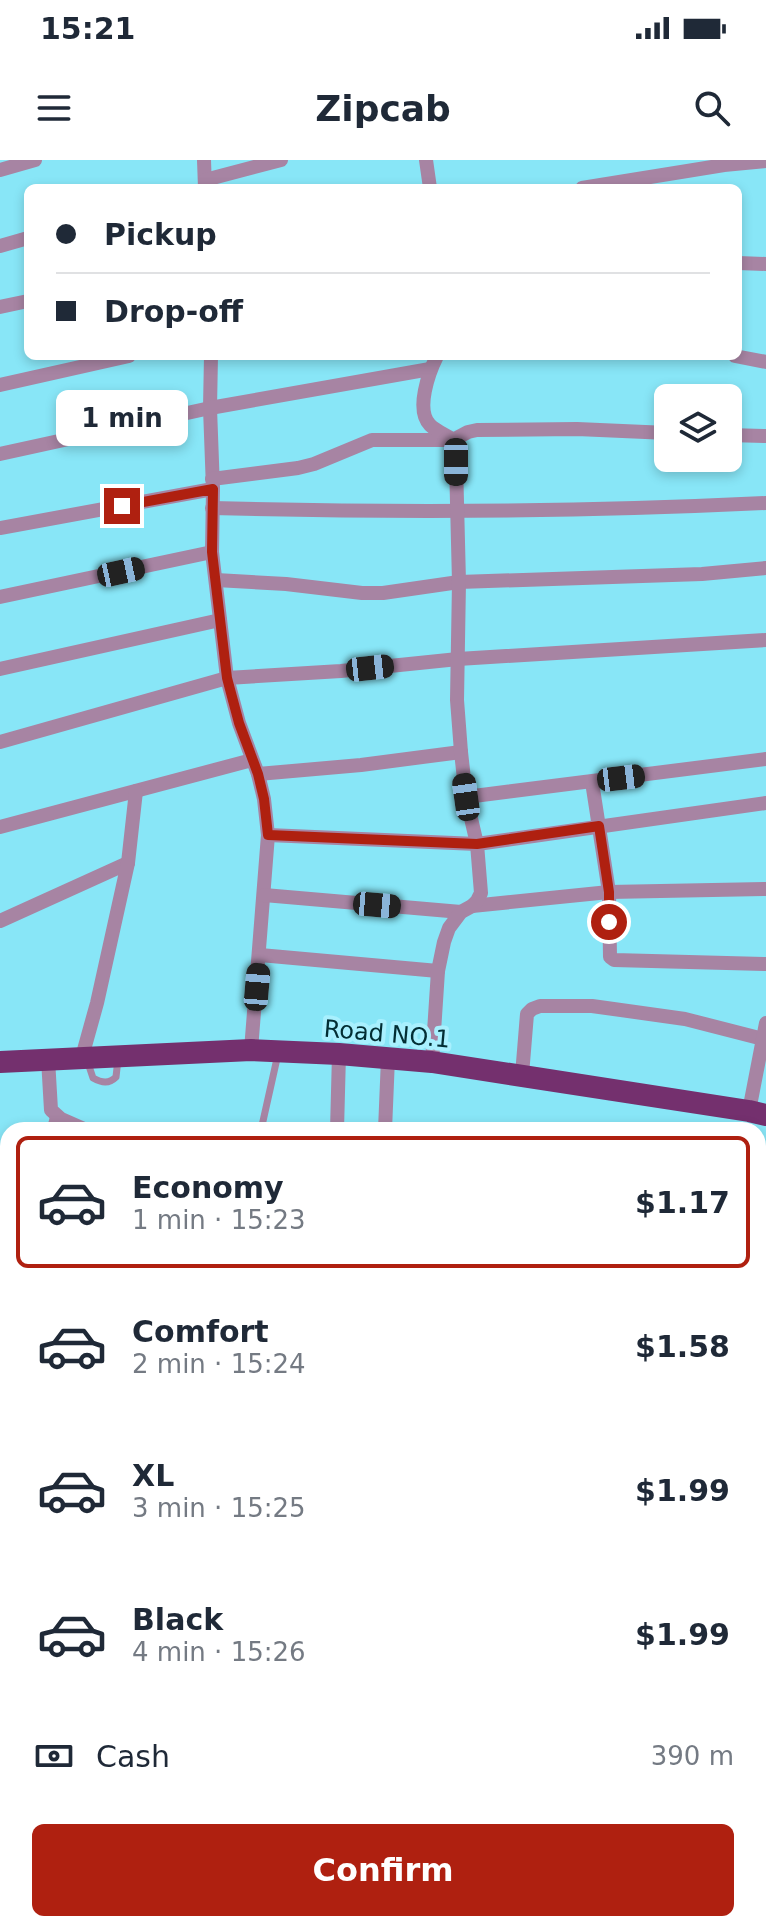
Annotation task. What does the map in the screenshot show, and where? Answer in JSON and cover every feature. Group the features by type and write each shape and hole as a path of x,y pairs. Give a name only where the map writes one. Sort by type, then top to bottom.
{"highway":[{"name":"Road NO.1","path":"0,1062 251,1050 339,1054 432,1062 757,1113"}],"street":[{"path":"0,170 35,160"},
{"path":"204,160 205,184 281,160"},
{"path":"426,160 429,184"},
{"path":"607,184 766,161"},
{"path":"0,246 24,239"},
{"path":"742,263 766,264"},
{"path":"0,307 24,302"},
{"path":"742,357 766,362"},
{"path":"0,385 111,360"},
{"path":"211,360 212,552 220,620 227,678 264,799 268,835 251,1050"},
{"path":"0,454 434,363"},
{"path":"432,1062 438,971 449,928 477,901 481,893 477,844 466,797 457,700 459,582 456,462 453,440 426,419 424,392 434,363"},
{"path":"0,528 298,468 372,440 453,440 477,430 654,432"},
{"path":"742,435 766,436"},
{"path":"212,508 367,512 766,503"},
{"path":"0,597 212,552"},
{"path":"216,580 362,593 405,591 459,582 702,574 766,568"},
{"path":"0,669 220,620"},
{"path":"0,742 227,678 458,659 766,640"},
{"path":"0,827 136,791 255,767 361,765 461,752"},
{"path":"466,797 766,759"},
{"path":"592,782 609,892 610,957 614,960 766,964"},
{"path":"84,1057 128,863 136,791"},
{"path":"268,835 477,844 766,803"},
{"path":"0,921 128,863"},
{"path":"264,895 466,909 609,892 766,889"},
{"path":"260,955 438,971"},
{"path":"522,1075 527,1014 540,1006 592,1006 685,1019 763,1039"},
{"path":"757,1113 766,1023"},
{"path":"337,1122 339,1054"},
{"path":"385,1122 388,1058"},
{"path":"48,1059 52,1122"}],"lane":[{"path":"263,1122 279,1052"}],"route":[{"path":"122,506 213,489 212,552 227,678 239,723 258,774 268,835 477,844 599,826 609,892 609,922"}]}
